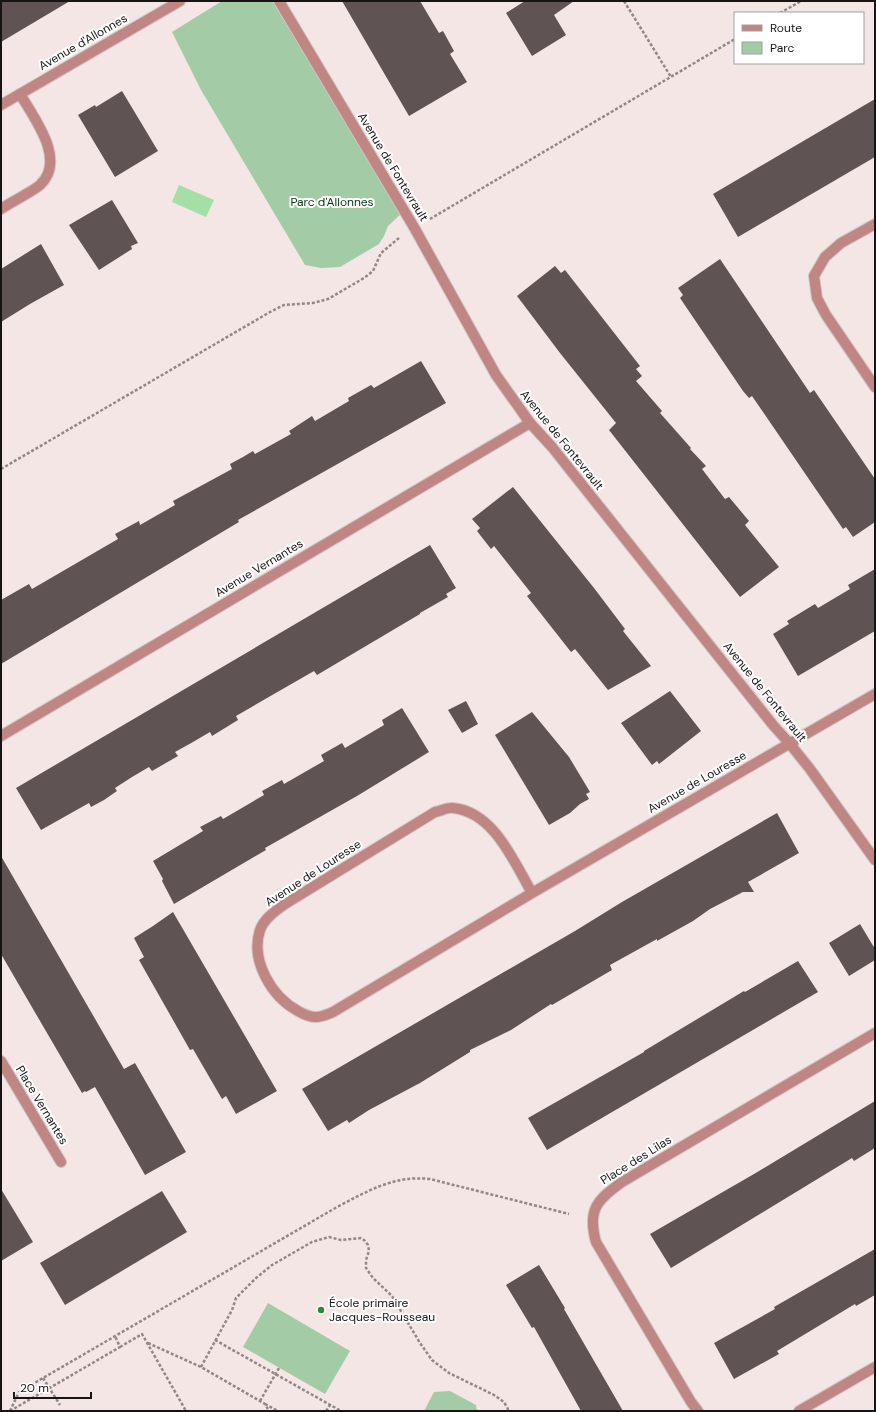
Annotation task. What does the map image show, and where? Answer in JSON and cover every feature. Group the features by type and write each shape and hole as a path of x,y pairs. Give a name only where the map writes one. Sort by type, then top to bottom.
{"street":[{"name":"Avenue d'Allonnes","path":"1,105 180,1"},
{"name":"Avenue de Fontevrault","path":"279,1 415,229 496,375 530,423 552,447 773,725 790,744 875,860"},
{"path":"1,209 40,185 50,172 50,156 46,139 20,94"},
{"path":"875,224 841,243 825,257 814,276 817,298 826,315 875,386"},
{"name":"Avenue Vernantes","path":"1,736 530,423"},
{"name":"Avenue de Louresse","path":"532,893 503,842 487,823 471,812 452,807 435,812 285,904 270,915 260,929 257,947 260,963 275,992 290,1007 314,1017 324,1016 344,1006 532,893 875,694"},
{"name":"Place des Lilas","path":"698,1411 691,1402 596,1242 593,1229 593,1213 604,1195 622,1182 875,1033"},
{"name":"Place Vernantes","path":"1,1061 61,1162"},
{"path":"799,1411 875,1367"}],"path":[{"path":"624,1 671,77"},
{"path":"782,12 801,1"},
{"path":"439,213 734,40"},
{"path":"1,469 270,312 284,305 313,303 328,299 373,271 381,253 396,240"},
{"path":"10,1411 19,1392 337,1207 372,1189 402,1178 417,1177 430,1179 569,1214"},
{"path":"201,1367 232,1310 236,1298 256,1278 272,1265 312,1242 329,1238 341,1240 361,1238 368,1245 369,1251 366,1260 366,1268 373,1278 392,1296 432,1360 449,1373 494,1395 504,1402 510,1411"},
{"path":"10,1411 142,1334 186,1411"},
{"path":"115,1336 120,1347"},
{"path":"215,1340 341,1411"},
{"path":"148,1343 201,1367 278,1411"},
{"path":"260,1401 279,1368"},
{"path":"43,1378 60,1405"},
{"path":"265,1404 269,1411"},
{"path":"326,1411 330,1405"}],"green space":[{"name":"Parc d'Allonnes","path":"222,1 272,1 403,212 388,226 379,244 340,267 321,268 305,265 201,90 172,32"},
{"path":"268,1303 350,1351 325,1394 243,1347"},
{"path":"450,1391 476,1405 477,1411 424,1411 434,1392"}],"shaded area":[{"path":"179,185 214,200 206,217 172,202"}],"building":[{"path":"1,1 70,1 1,42"},
{"path":"342,1 420,1 439,33 443,31 454,51 450,54 467,82 409,116"},
{"path":"525,1 574,1 554,15 566,35 532,56 506,13"},
{"path":"122,91 158,151 115,177 78,115 95,105 96,107"},
{"path":"875,99 875,157 738,237 713,194"},
{"path":"112,200 138,243 131,246 132,249 99,270 69,225"},
{"path":"41,244 64,285 1,322 1,269"},
{"path":"720,259 810,393 814,390 875,479 875,522 853,537 846,527 843,529 752,396 749,398 743,391 680,298 683,295 678,288"},
{"path":"555,266 561,273 565,270 640,366 636,369 642,376 636,381 662,411 660,413 706,466 702,469 725,499 729,497 749,521 745,525 779,567 740,597 609,430 616,423 517,296"},
{"path":"421,361 446,403 238,520 239,522 1,664 1,600 29,584 32,589 118,539 115,534 139,521 140,525 175,505 173,501 232,469 230,464 253,451 255,454 291,434 289,431 312,416 315,421 349,401 348,398 371,385 374,388"},
{"path":"513,487 594,588 625,629 623,631 651,666 608,690 575,649 571,652 527,596 531,593 494,546 491,549 477,531 480,528 472,519"},
{"path":"430,545 456,588 446,594 448,597 317,675 314,671 236,716 238,720 212,736 210,732 175,752 178,756 152,771 149,767 132,777 115,788 117,791 104,800 91,807 89,803 41,830 16,788"},
{"path":"875,569 875,631 798,676 773,634 789,624 787,621 815,604 818,608 850,589 848,585"},
{"path":"670,691 701,731 659,764 657,761 652,765 621,723"},
{"path":"466,701 478,724 462,733 448,710"},
{"path":"402,708 429,752 357,796 265,848 266,850 174,904 153,861 203,831 200,827 221,816 223,819 264,795 262,791 282,780 284,784 324,761 321,755 342,743 345,748 384,725 382,720"},
{"path":"532,712 569,757 590,792 586,794 589,799 580,804 570,813 549,825 495,735"},
{"path":"777,813 799,853 748,882 754,892 743,892 710,909 693,921 657,941 657,939 610,965 612,970 552,1005 551,1004 511,1030 470,1050 470,1052 420,1083 369,1110 349,1123 347,1120 328,1131 302,1089"},
{"path":"1,856 124,1069 135,1063 186,1152 145,1175 95,1087 82,1093 1,954"},
{"path":"173,912 277,1091 236,1114 226,1096 222,1099 193,1049 190,1050 139,960 144,957 134,938"},
{"path":"860,924 875,949 875,960 849,976 829,943"},
{"path":"798,961 818,992 547,1150 528,1118 644,1052 744,991 745,992"},
{"path":"875,1101 875,1148 854,1161 852,1158 671,1268 650,1234 754,1174"},
{"path":"1,1189 33,1242 1,1261"},
{"path":"162,1191 187,1232 65,1305 40,1263"},
{"path":"875,1249 875,1295 856,1306 855,1304 777,1351 779,1354 734,1379 714,1343 775,1309 774,1307"},
{"path":"539,1265 623,1411 581,1411 534,1327 532,1328 506,1285"}],"place":[{"name":"École primaire Jacques-Rousseau","path":"321,1310"}]}
